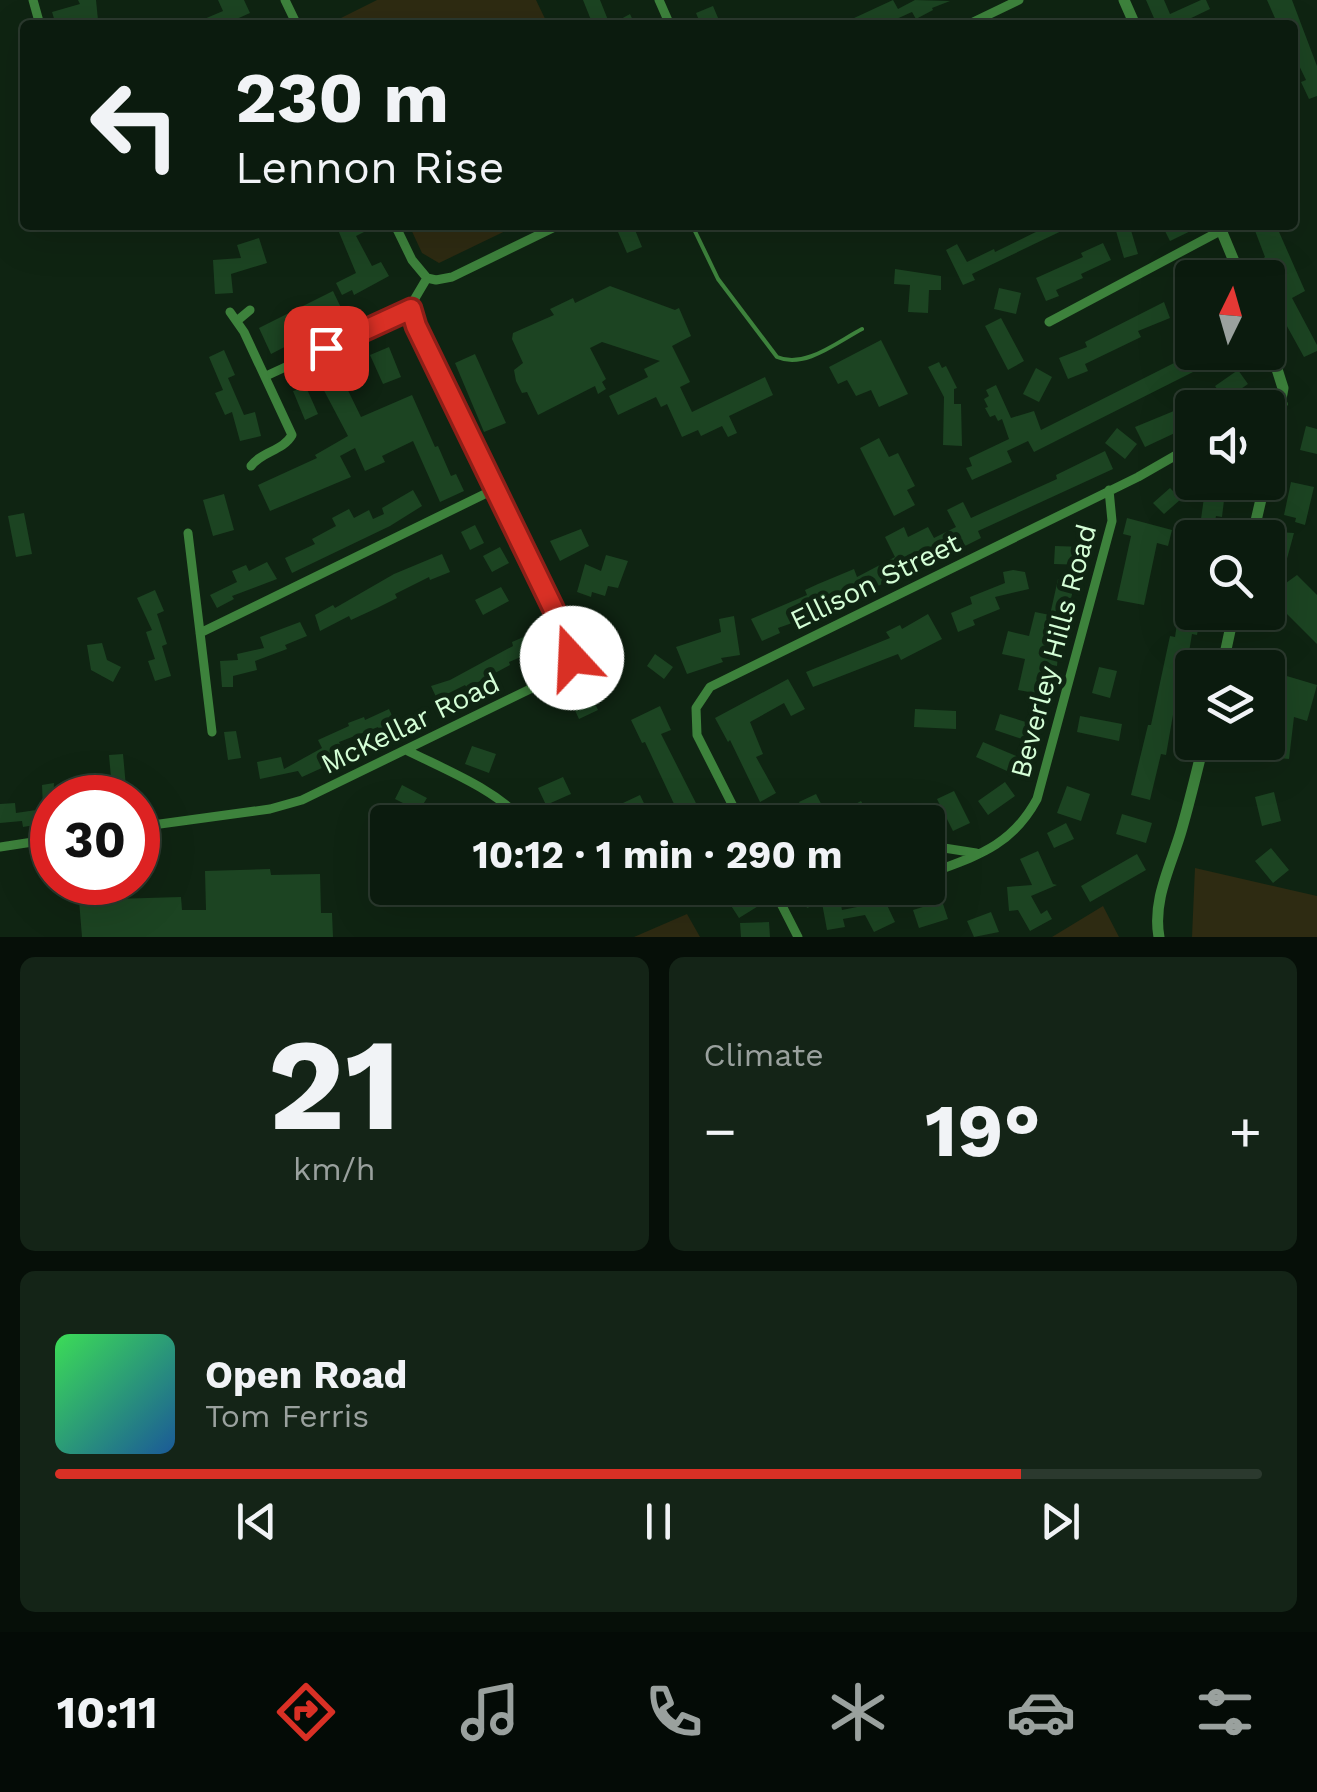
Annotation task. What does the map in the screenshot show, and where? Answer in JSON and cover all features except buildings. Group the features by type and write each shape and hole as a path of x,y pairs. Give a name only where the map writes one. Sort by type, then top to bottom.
{"street":[{"path":"977,20 1019,0"},
{"path":"397,230 412,260 428,278 436,280 452,277 549,230"},
{"path":"1049,322 1217,230"},
{"path":"1222,230 1234,260"},
{"path":"266,376 411,309 428,278"},
{"name":"McKellar Road","path":"160,824 285,805 560,676 569,667 571,645 411,309"},
{"path":"247,447 254,461 285,445 292,436 234,316 250,310"},
{"name":"Ellison Street","path":"732,805 697,735 696,708 710,687 1175,455"},
{"path":"200,632 495,488"},
{"name":"Beverley Hills Road","path":"945,867 1008,840 1037,799 1112,521 1109,490"},
{"path":"188,533 212,732"},
{"path":"406,750 508,805"},
{"path":"1159,937 1160,895 1199,760"},
{"path":"0,847 30,842"},
{"path":"945,848 976,854"},
{"path":"782,905 798,937"}],"lane":[{"path":"695,230 714,268 777,357 790,362 805,359 862,329"}],"shaded area":[{"path":"377,0 536,0 546,20 337,20"},
{"path":"411,230 508,230 439,263 422,253"},
{"path":"1195,868 1317,896 1317,937 1192,937"},
{"path":"1103,906 1119,937 1052,937"},
{"path":"687,914 700,937 634,937"}],"route":[{"path":"326,348 411,309 571,645 572,658"}]}
